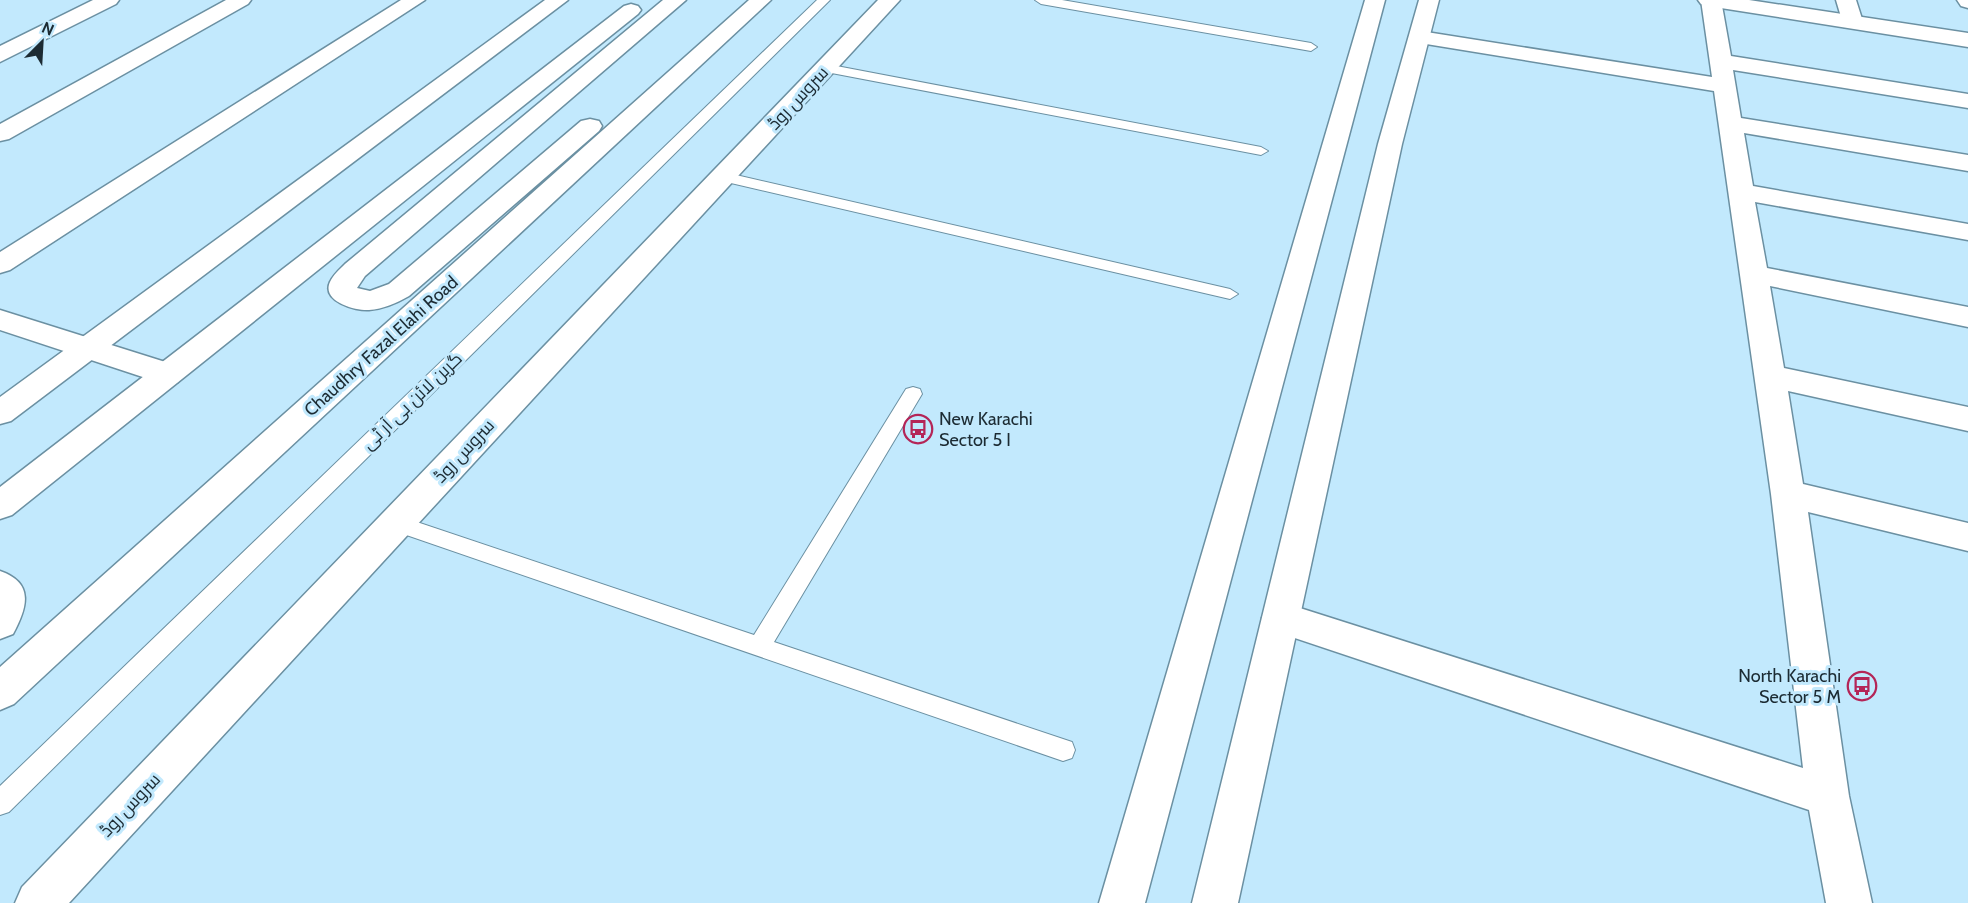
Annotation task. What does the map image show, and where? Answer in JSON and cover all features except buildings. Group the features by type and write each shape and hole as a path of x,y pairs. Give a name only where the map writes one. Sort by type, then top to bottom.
{"street":[{"path":"0,55 109,0"},
{"path":"0,134 241,0"},
{"path":"0,264 415,0"},
{"path":"0,414 558,0"},
{"path":"0,506 643,0"},
{"path":"676,0 346,277 343,283 346,295 365,301 388,296 399,290 736,0"},
{"name":"Chaudhry Fazal Elahi Road","path":"0,692 761,0"},
{"name":"سروس روڈ","path":"38,903 890,0"},
{"path":"1122,903 1375,0"},
{"path":"1215,903 1390,144 1429,0"},
{"path":"1848,903 1828,796 1788,494 1710,0 1968,40"},
{"path":"1846,0 1852,22"},
{"path":"1420,37 1968,101"},
{"path":"1730,123 1968,163"},
{"path":"1740,191 1968,232"},
{"path":"1753,274 1968,317"},
{"path":"0,320 167,374"},
{"path":"1769,376 1968,419"},
{"path":"1788,494 1968,537"},
{"path":"0,586 8,597 7,609 0,623"},
{"path":"1281,618 1828,796"}],"lane":[{"name":"گرین لائن بی آر ٹی","path":"0,803 824,0"},
{"path":"1041,0 1311,47"},
{"path":"826,68 1261,151"},
{"path":"723,177 1230,294"},
{"path":"759,647 913,394"},
{"path":"396,523 1063,750"}],"place":[{"name":"New Karachi Sector 5 I","path":"918,429"},
{"name":"North Karachi Sector 5 M","path":"1862,686"}]}
